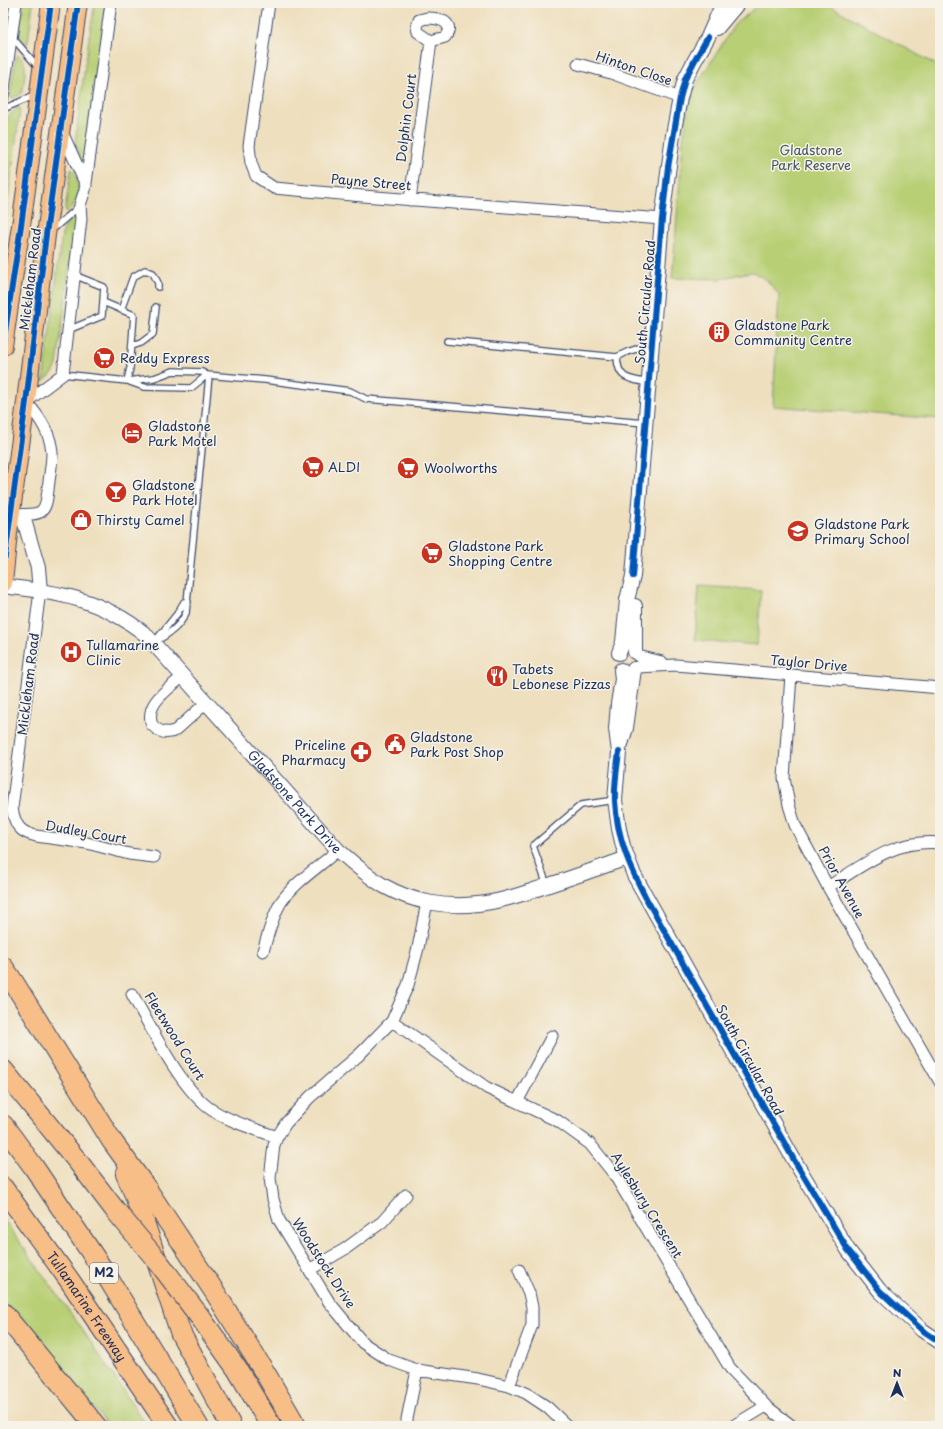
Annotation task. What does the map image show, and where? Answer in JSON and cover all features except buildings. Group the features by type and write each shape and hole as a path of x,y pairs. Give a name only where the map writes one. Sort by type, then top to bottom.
{"highway":[{"path":"3,953 9,975 112,1141 146,1188 216,1294 296,1426"},
{"path":"3,1070 80,1163 115,1210 160,1264 200,1317 237,1370 271,1426"},
{"name":"M2","path":"3,1125 33,1166 104,1273 198,1426"},
{"path":"112,1141 135,1195 181,1334 231,1426"},
{"name":"Tullamarine Freeway","path":"3,1188 70,1281 168,1426"},
{"path":"3,1313 96,1426"}],"main road":[{"name":"Mickleham Road","path":"3,346 5,314 22,218 50,3"},
{"name":"Mickleham Road","path":"3,583 10,514 26,402 46,235 78,3"}],"street":[{"path":"3,96 16,3"},
{"path":"10,514 39,513 43,510 46,502 51,448 49,439 40,421 26,402 63,374 81,219 80,205 86,184 111,3"},
{"name":"Payne Street","path":"270,3 249,146 251,163 256,176 274,188 410,200 662,218"},
{"name":"South Circular Road","path":"633,663 617,663 617,656 623,642 627,600 633,576 653,344 662,218 668,167 680,98 685,79 694,60 708,37 723,3"},
{"name":"South Circular Road","path":"708,37 738,3"},
{"name":"Dolphin Court","path":"410,200 431,41"},
{"name":"Hinton Close","path":"578,64 611,73 680,98"},
{"path":"60,130 86,184"},
{"path":"10,514 24,520 38,568 40,591"},
{"name":"South Circular Road","path":"633,576 636,600 633,663 626,728 619,752 615,800 619,829 627,858 647,900 790,1153 848,1250 880,1291 922,1330 940,1342"},
{"name":"Gladstone Park Drive","path":"3,586 64,595 104,608 136,626 183,676 338,850 371,878 385,887 401,894 427,902 460,906 479,904 499,900 547,886 627,858"},
{"name":"Mickleham Road","path":"16,825 12,808 40,591"},
{"name":"Taylor Drive","path":"633,663 676,665 940,688"},
{"name":"Prior Avenue","path":"791,675 784,778 789,805 795,825 828,887 940,1082"},
{"path":"183,676 154,704 149,714 152,725 161,732 172,732 206,702"},
{"name":"Dudley Court","path":"16,825 28,834 36,836 87,843 129,854 154,857"},
{"path":"828,887 880,854 909,844 926,842 940,843"},
{"path":"263,951 272,921 282,902 298,883 338,850"},
{"name":"Woodstock Drive","path":"427,902 418,948 408,985 392,1022 359,1055 310,1097 286,1123 277,1137 274,1145 270,1178 273,1199 279,1220 309,1270 329,1302 363,1343 389,1360 417,1370 478,1379 509,1386 526,1393 547,1407 566,1426"},
{"name":"Fleetwood Court","path":"132,994 178,1072 196,1097 211,1109 225,1117 277,1137"},
{"name":"Aylesbury Crescent","path":"392,1022 487,1088 558,1121 590,1144 614,1174 730,1368 766,1406 792,1426"},
{"path":"517,1102 552,1036"},
{"path":"309,1270 345,1249 382,1222 406,1196"},
{"path":"509,1386 532,1325 532,1308 529,1293 519,1270"},
{"path":"407,1426 407,1419 417,1370"},
{"path":"733,1426 766,1406"}],"lane":[{"path":"11,37 42,72"},
{"path":"3,109 39,93"},
{"path":"46,235 80,205"},
{"path":"121,310 133,277 145,270 153,273 158,283 158,287"},
{"path":"67,330 102,316 104,287 74,275"},
{"path":"102,302 134,315 132,346 127,381"},
{"path":"132,346 142,343 153,334 156,307"},
{"path":"446,341 617,357 627,352 653,344"},
{"path":"617,357 618,368 622,375 627,378 649,383"},
{"path":"63,374 127,381 154,378 174,371 202,372 208,376 265,380 350,391 366,399 646,423"},
{"path":"127,381 144,387 191,388 208,376"},
{"path":"153,643 173,631 181,624 186,613 208,376"},
{"path":"153,643 177,614 184,602 188,602"},
{"path":"547,886 533,846 581,804 615,800"}],"green space":[{"path":"23,3 33,3 27,44 19,35"},
{"path":"95,3 107,3 83,165 75,143 86,57"},
{"name":"Gladstone Park Reserve","path":"761,3 825,3 940,67 940,419 773,406 779,295 767,280 753,272 721,279 672,278 683,142 688,107 695,87 735,24"},
{"path":"18,55 24,62 25,77 22,92 20,95 12,98 10,94 16,57"},
{"path":"20,108 19,119 3,235 3,152 8,116"},
{"path":"71,169 74,171 78,182 78,196 74,205 67,212 65,210"},
{"path":"72,218 76,219 57,365 53,373 43,382 62,234 66,225"},
{"path":"699,586 761,590 757,645 695,640"},
{"path":"3,1219 80,1326 147,1426 109,1426 3,1304"}],"cycle path":[{"path":"3,346 22,219 51,3"},
{"path":"5,557 26,402 46,235 78,3"},
{"path":"633,576 662,219 668,167 680,98 685,79 708,37"},
{"path":"619,752 615,795 618,828 625,852 647,900 794,1160 848,1250 880,1291 922,1330 940,1342"}],"place":[{"name":"Gladstone Park Community Centre","path":"719,332"},
{"name":"Reddy Express","path":"104,358"},
{"name":"Gladstone Park Motel","path":"132,433"},
{"name":"ALDI","path":"313,467"},
{"name":"Woolworths","path":"408,468"},
{"name":"Gladstone Park Hotel","path":"116,492"},
{"name":"Thirsty Camel","path":"81,520"},
{"name":"Gladstone Park Primary School","path":"798,531"},
{"name":"Gladstone Park Shopping Centre","path":"432,553"},
{"name":"Tullamarine Clinic","path":"71,652"},
{"name":"Tabets Lebonese Pizzas","path":"497,676"},
{"name":"Gladstone Park Post Shop","path":"395,744"},
{"name":"Priceline Pharmacy","path":"361,752"}]}
